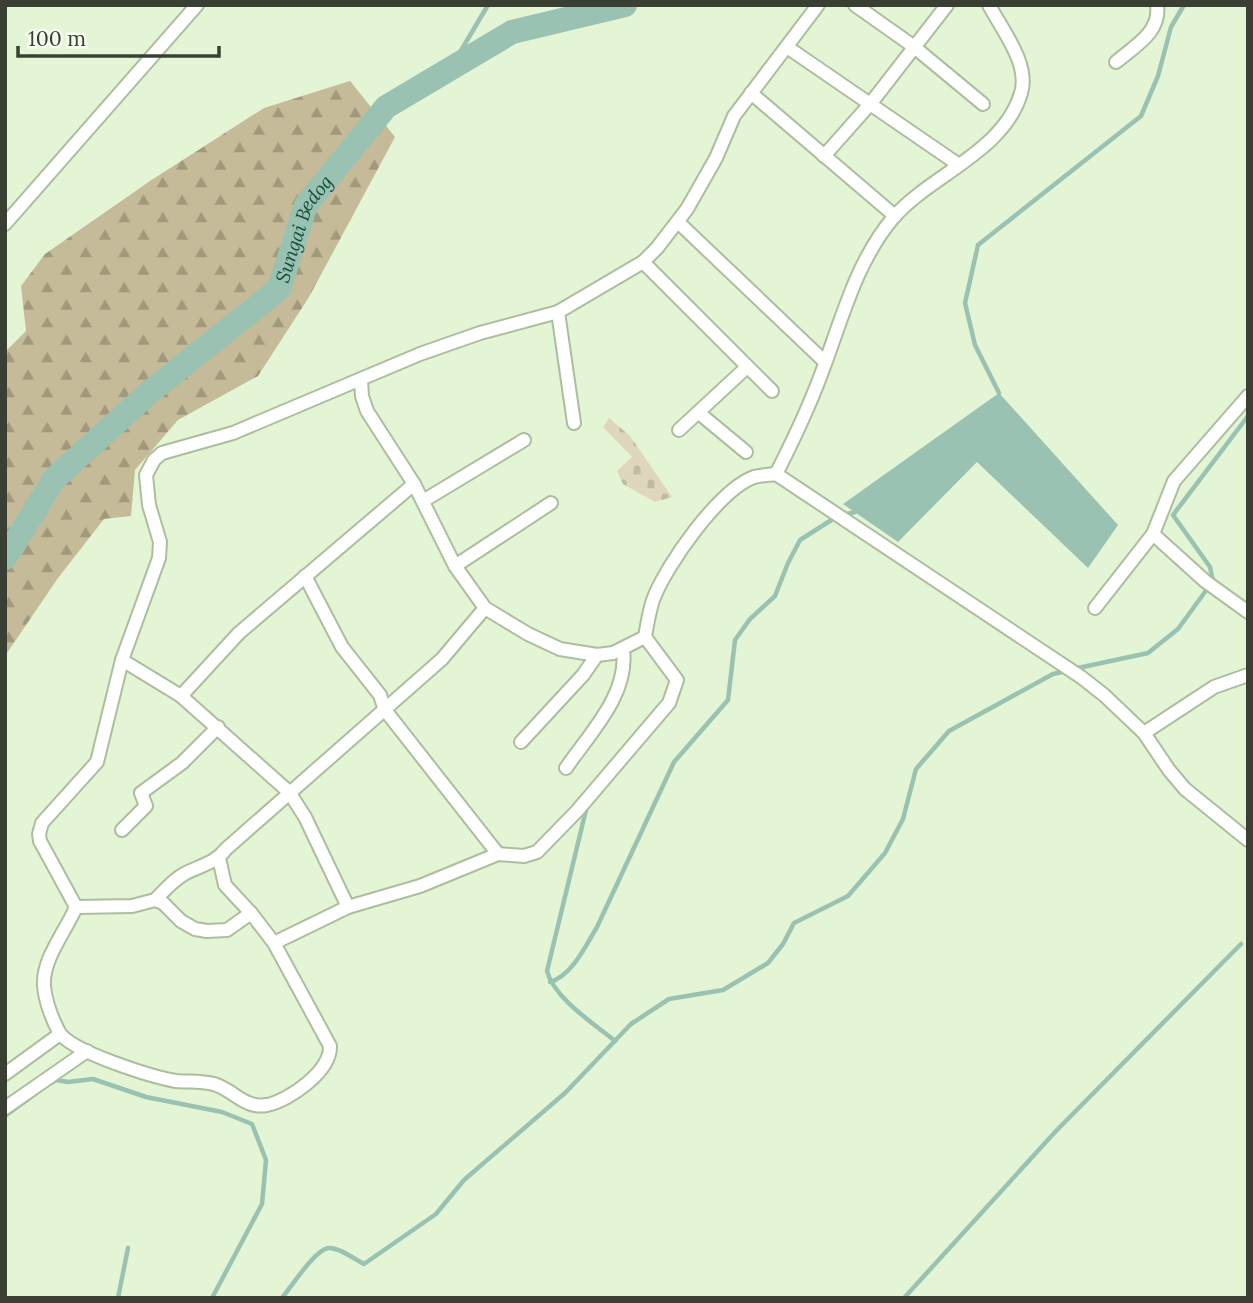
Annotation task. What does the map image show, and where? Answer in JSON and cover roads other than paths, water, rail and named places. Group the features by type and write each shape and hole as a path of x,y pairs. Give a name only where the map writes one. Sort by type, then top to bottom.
{"street":[{"path":"5,224 197,5"},
{"path":"76,907 40,841 40,828 42,822 97,762 122,660 159,558 160,542 146,484 146,475 154,460 162,453 233,433 456,341 558,312 643,262 678,222 716,158 734,116 818,5"},
{"path":"855,5 913,46 983,104"},
{"path":"824,156 871,103 947,5"},
{"path":"776,474 795,437 863,262 895,216 981,148 1010,118 1022,92 1022,75 1017,57 989,5"},
{"path":"1116,62 1154,28 1158,16 1157,5"},
{"path":"788,47 959,165"},
{"path":"751,93 895,216"},
{"path":"678,222 825,362"},
{"path":"643,262 772,391"},
{"path":"558,312 574,423"},
{"path":"679,430 747,367"},
{"path":"361,380 367,411 414,484 455,566 485,608 528,634 560,649 597,655 623,650 645,637 651,608 659,588 670,567 710,511 754,478 776,474 1081,677 1144,733 1168,770 1185,789 1248,840"},
{"path":"1095,608 1153,534 1174,481 1248,396"},
{"path":"699,413 746,452"},
{"path":"423,501 524,440"},
{"path":"180,696 239,634 414,484"},
{"path":"455,566 551,503"},
{"path":"1153,534 1205,581 1248,612"},
{"path":"305,576 342,647 380,695 384,710 498,854"},
{"path":"76,907 132,906 155,900 183,875 219,858 289,792 442,659 485,608"},
{"path":"274,943 348,907 420,886 498,854 524,856 537,852 577,811 669,703 677,680 645,637"},
{"path":"566,768 615,695 624,672 623,650"},
{"path":"521,742 583,675 597,655"},
{"path":"122,660 180,696 289,792 348,907"},
{"path":"1144,733 1210,689 1248,676"},
{"path":"122,830 146,806 141,793 182,763 218,727"},
{"path":"76,907 54,950 44,983 46,997 60,1034 87,1051 136,1071 175,1080 214,1084 251,1105 268,1104 291,1094 318,1074 331,1053 330,1046 274,943 225,885 219,858"},
{"path":"155,900 181,921 195,929 207,931 227,930 251,913"},
{"path":"5,1074 60,1034"},
{"path":"5,1108 87,1051"}],"waterway":[{"path":"450,69 488,5"},
{"name":"Sungai Bedog","path":"5,558 55,478 151,391 279,289 306,205 386,107 512,32 625,5"},
{"path":"999,393 975,345 965,303 978,245 1141,116 1158,76 1171,27 1184,5"},
{"path":"1078,668 1148,653 1178,629 1213,581 1210,567 1173,515 1248,416"},
{"path":"847,514 855,512"},
{"path":"550,982 572,967 597,927 674,762 728,700 735,640 750,619 775,596 800,540 833,519"},
{"path":"282,1298 323,1250 337,1249 364,1264 436,1214 464,1180 565,1093 631,1024 669,999 723,990 768,963 783,944 794,923 848,896 885,853 903,819 916,769 949,731 1053,674 1062,672"},
{"path":"586,810 547,971 557,991 615,1041"},
{"path":"904,1298 1056,1131 1241,944"},
{"path":"51,1083 56,1080 68,1082 93,1079 146,1097 222,1112 252,1124 266,1160 262,1204 212,1298"},
{"path":"5,1116 38,1092"},
{"path":"118,1298 128,1248"}]}
